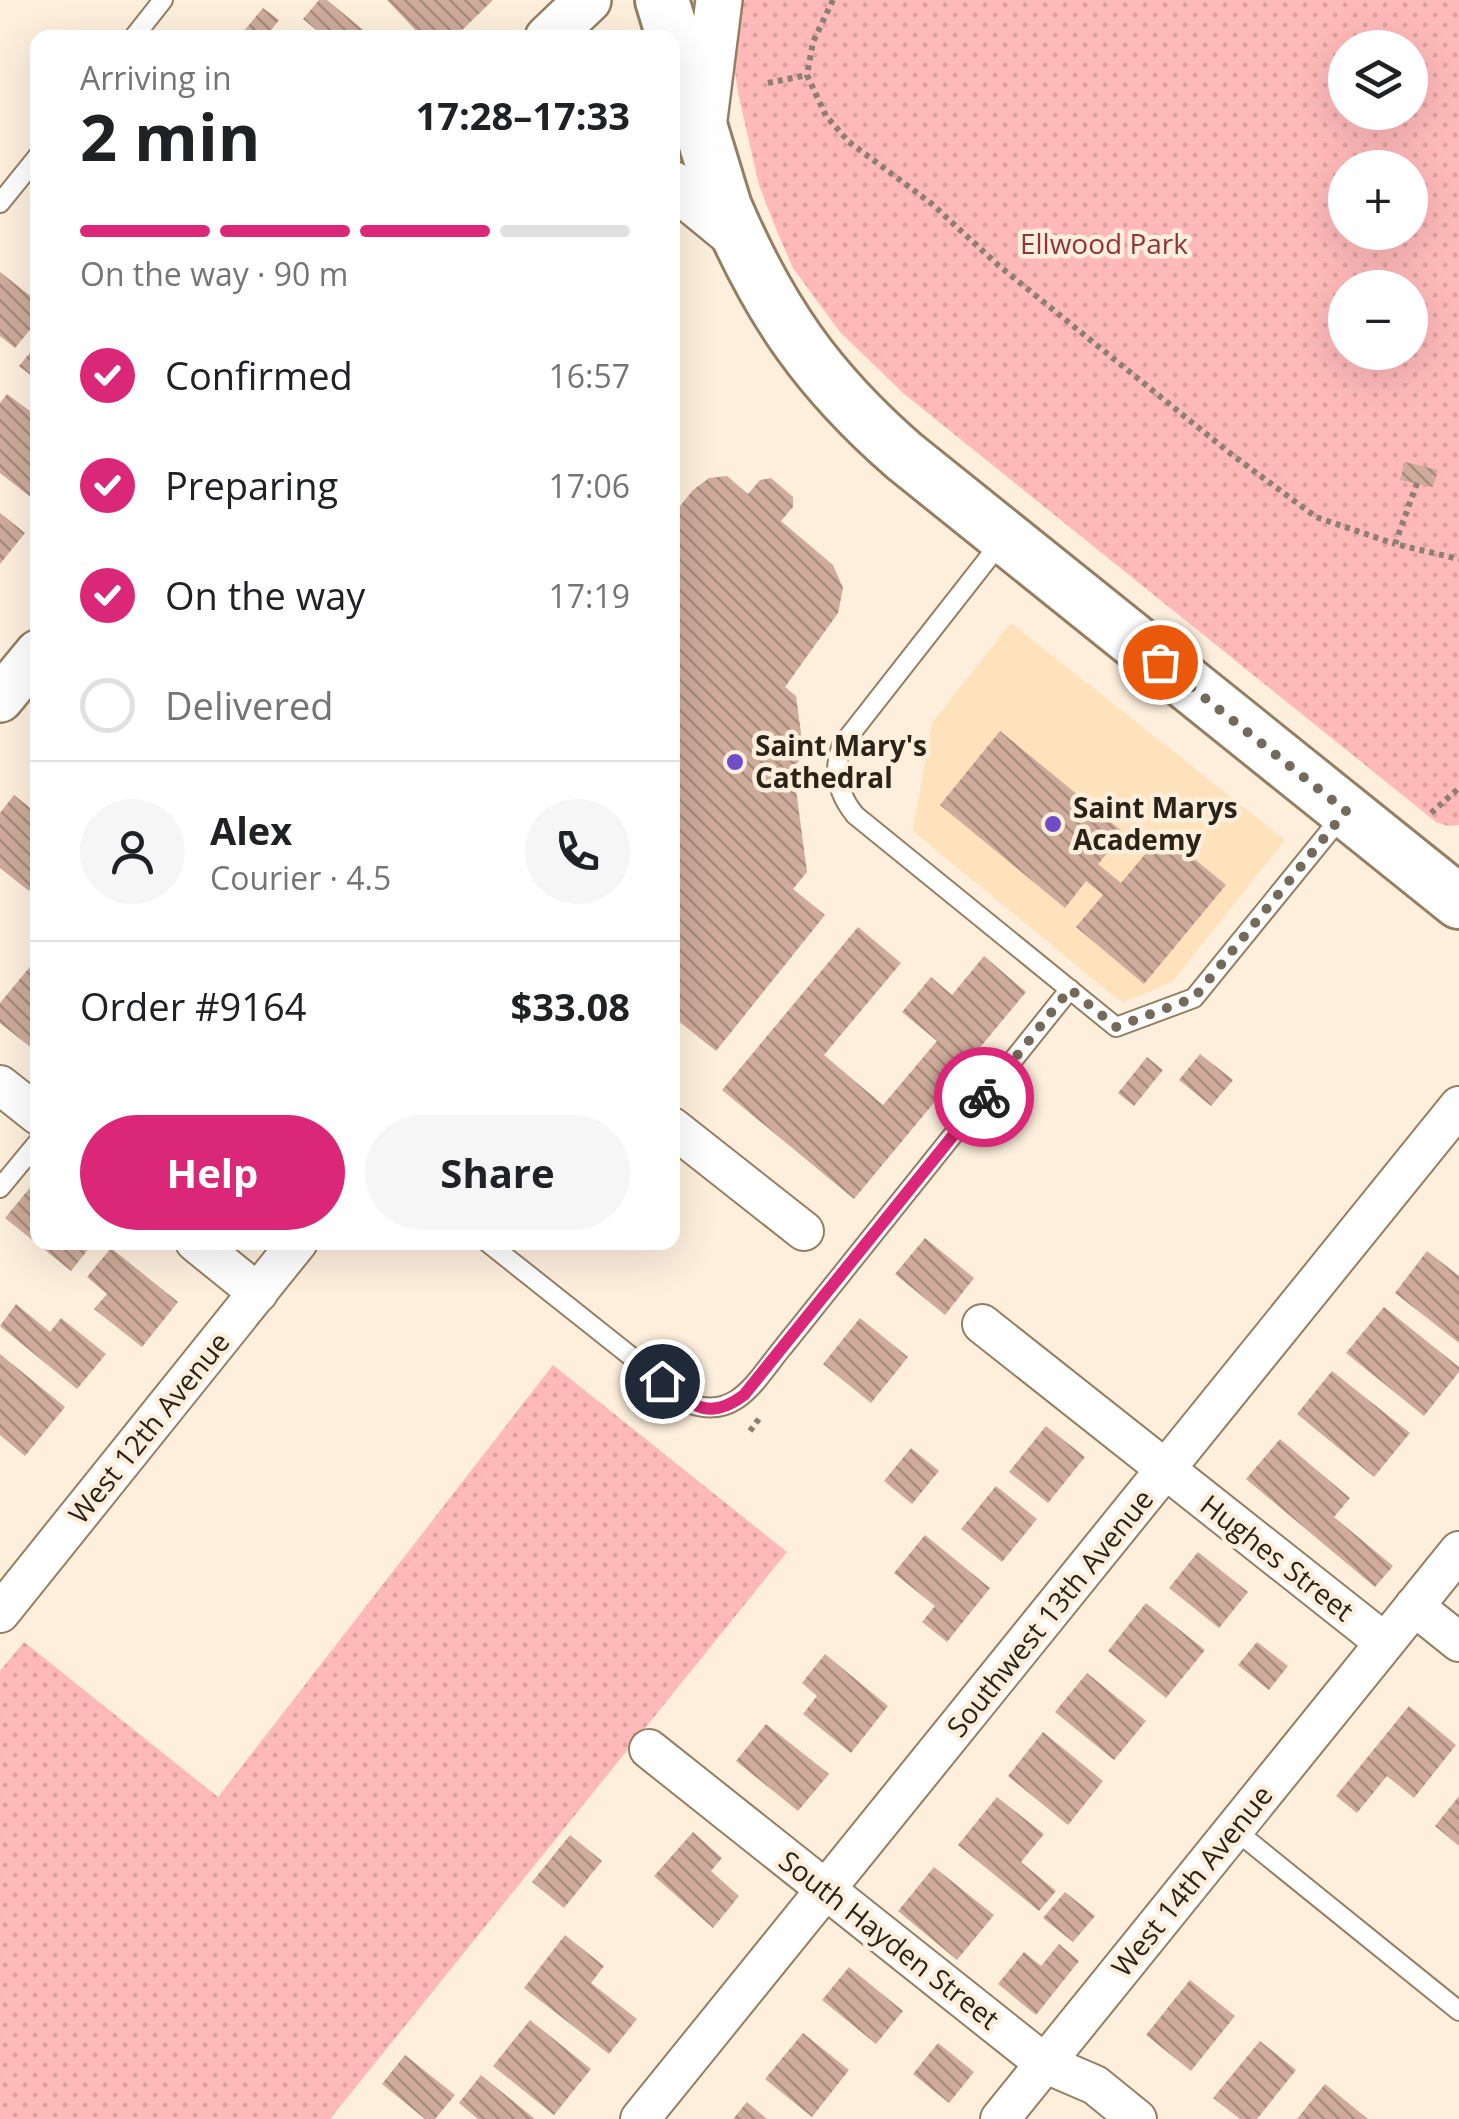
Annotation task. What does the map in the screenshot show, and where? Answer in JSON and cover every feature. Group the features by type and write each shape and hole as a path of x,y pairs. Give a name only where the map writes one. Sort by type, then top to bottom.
{"main road":[{"path":"680,92 703,127 725,207 766,295 849,407 1004,538 1346,811 1452,884"}],"street":[{"path":"556,30 588,0"},
{"path":"703,127 719,0"},
{"path":"680,191 738,238"},
{"path":"0,699 30,662"},
{"path":"0,1084 30,1109"},
{"name":"Southwest 13th Avenue","path":"640,2119 1459,1106"},
{"path":"680,1133 804,1231"},
{"path":"205,1250 258,1292"},
{"name":"West 12th Avenue","path":"0,1613 292,1250"},
{"name":"Hughes Street","path":"982,1324 1384,1642"},
{"path":"1459,1551 1414,1606 1459,1642"},
{"name":"West 14th Avenue","path":"1000,2119 1414,1606"},
{"name":"South Hayden Street","path":"650,1749 1044,2063 1095,2085 1137,2119"}],"lane":[{"path":"139,30 163,0"},
{"path":"0,203 30,166"},
{"path":"1004,538 842,745 836,761 840,797 854,814 1116,1027 1194,998 1346,811"},
{"path":"497,1250 691,1404 708,1410 726,1408 744,1395 1070,989"},
{"path":"0,1188 30,1152"},
{"path":"1235,1830 1459,2012"}],"path":[{"path":"833,0 812,42 806,75 826,116 849,142 932,204 998,265 1231,454 1316,517 1395,544 1459,559"},
{"path":"768,83 806,75"},
{"path":"1395,544 1414,499 1416,483"},
{"path":"1431,812 1459,788"}],"shaded area":[{"path":"1011,623 1285,840 1173,981 1122,1003 913,831 932,723"}],"green space":[{"name":"Ellwood Park","path":"736,0 1459,0 1459,825 1436,822 903,393 840,332 793,268 776,229 759,185 733,57"},
{"path":"553,1365 787,1552 330,2119 0,2119 0,1671 24,1642 218,1797"}],"building":[{"path":"319,0 327,0 363,30 316,30 303,19"},
{"path":"387,0 493,0 462,30 415,30"},
{"path":"263,8 279,20 271,30 245,30"},
{"path":"0,272 30,296 30,330 15,348 0,336"},
{"path":"30,353 30,375 19,366"},
{"path":"7,394 30,411 30,497 0,473 0,403"},
{"path":"1405,462 1438,470 1433,487 1400,480"},
{"name":"Saint Mary's Cathedral","path":"727,476 748,494 760,480 771,478 793,497 793,507 781,521 833,565 843,588 838,613 785,687 796,696 804,756 793,767 807,872 793,889 825,915 716,1051 680,1022 680,506 709,478"},
{"path":"0,513 25,533 0,564"},
{"path":"1000,731 1124,833 1098,864 1121,883 1163,833 1226,885 1144,984 1076,927 1103,895 1086,881 1065,908 940,805"},
{"path":"14,795 30,808 29,891 0,868 0,813"},
{"path":"858,927 901,963 824,1055 883,1105 937,1041 902,1012 931,977 952,995 984,956 1026,992 854,1199 722,1090"},
{"path":"30,967 30,1047 0,1023 0,1003"},
{"path":"1200,1054 1233,1080 1211,1106 1179,1080"},
{"path":"1147,1057 1163,1070 1134,1106 1118,1093"},
{"path":"30,1188 30,1238 5,1218"},
{"path":"925,1238 974,1278 945,1315 895,1274"},
{"path":"45,1250 88,1250 71,1271"},
{"path":"113,1250 178,1302 142,1347 94,1309 107,1294 87,1277"},
{"path":"1427,1251 1459,1276 1459,1343 1395,1293"},
{"path":"16,1304 50,1332 61,1318 106,1354 77,1389 0,1326"},
{"path":"1384,1307 1459,1367 1424,1416 1346,1353"},
{"path":"860,1318 908,1357 871,1403 823,1364"},
{"path":"0,1354 65,1407 25,1456 0,1435"},
{"path":"1332,1371 1410,1433 1374,1477 1297,1414"},
{"path":"1046,1426 1085,1457 1048,1503 1009,1472"},
{"path":"1280,1439 1350,1498 1334,1517 1393,1566 1375,1587 1246,1479"},
{"path":"911,1448 939,1471 912,1504 884,1481"},
{"path":"996,1486 1037,1519 1002,1562 961,1529"},
{"path":"925,1535 990,1588 947,1642 922,1622 935,1606 894,1573"},
{"path":"1198,1552 1248,1592 1219,1628 1169,1588"},
{"path":"1146,1603 1205,1650 1166,1698 1108,1651"},
{"path":"1257,1642 1288,1666 1269,1690 1238,1665"},
{"path":"825,1654 888,1706 851,1753 803,1714 817,1696 802,1683"},
{"path":"1087,1673 1146,1721 1114,1760 1055,1712"},
{"path":"1409,1706 1456,1745 1414,1798 1387,1776 1357,1813 1336,1796"},
{"path":"766,1724 829,1774 798,1811 736,1761"},
{"path":"1043,1732 1103,1781 1068,1825 1008,1776"},
{"path":"1459,1796 1459,1846 1435,1826"},
{"path":"997,1797 1044,1834 1021,1862 1056,1891 1039,1911 958,1845"},
{"path":"693,1832 722,1858 711,1871 739,1896 713,1928 654,1876"},
{"path":"570,1835 602,1861 564,1908 532,1882"},
{"path":"934,1867 994,1915 957,1960 898,1911"},
{"path":"1065,1892 1095,1916 1073,1942 1043,1918"},
{"path":"565,1935 604,1966 591,1983 637,2019 609,2054 524,1988"},
{"path":"1059,1944 1079,1961 1036,2015 998,1984 1024,1952 1041,1966"},
{"path":"849,1967 903,2011 876,2044 822,2000"},
{"path":"1190,1980 1235,2016 1191,2071 1146,2035"},
{"path":"530,2020 591,2069 554,2115 493,2066"},
{"path":"803,2033 849,2070 812,2117 765,2079"},
{"path":"1260,2041 1296,2070 1257,2119 1240,2119 1213,2098"},
{"path":"938,2043 974,2072 949,2103 913,2074"},
{"path":"405,2055 455,2095 435,2119 425,2119 382,2084"},
{"path":"481,2075 535,2119 478,2119 459,2103"},
{"path":"1325,2084 1368,2119 1297,2119"},
{"path":"747,2102 767,2119 733,2119"}],"way so far":[{"path":"984,1097 1070,989 1116,1027 1194,998 1346,811 1160,662"}],"place":[{"name":"Saint Mary's Cathedral","path":"735,762"},
{"name":"Saint Marys Academy","path":"1053,824"}],"route":[{"path":"662,1381 691,1404 708,1410 726,1408 744,1395 984,1097"}]}
